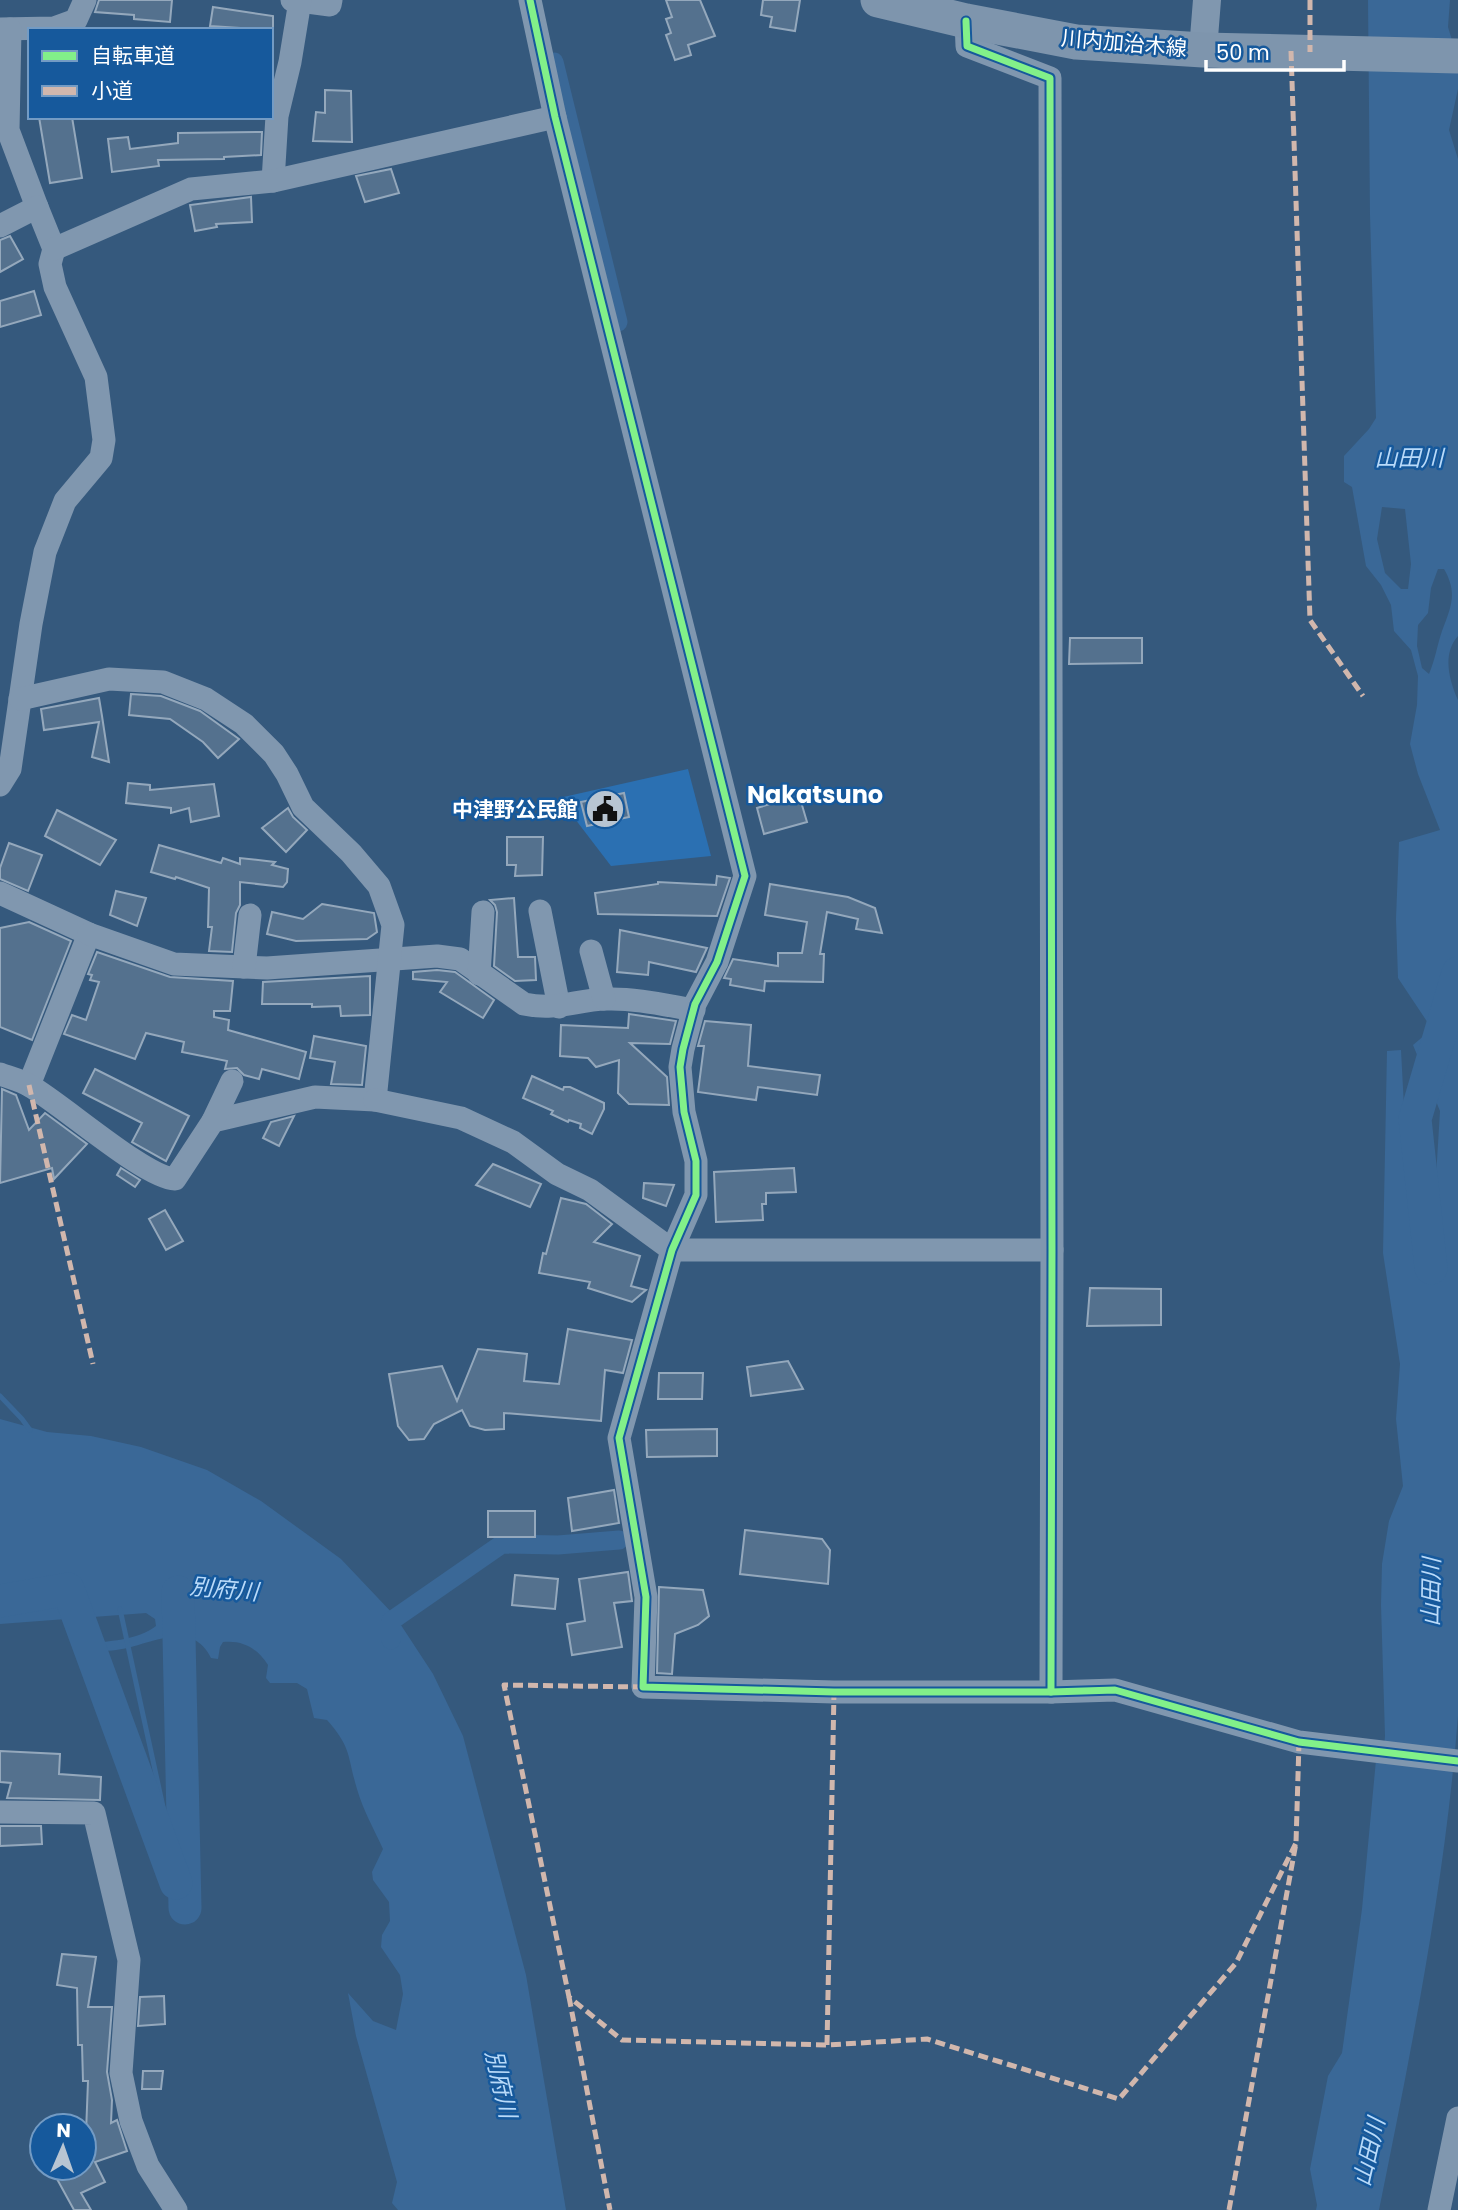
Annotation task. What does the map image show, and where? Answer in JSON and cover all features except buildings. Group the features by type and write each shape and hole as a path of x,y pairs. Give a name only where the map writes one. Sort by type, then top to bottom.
{"main road":[{"name":"川内加治木線","path":"878,0 966,22 1076,42 1203,50 1458,56"}],"street":[{"path":"273,181 277,116 290,62 296,1 330,5 331,0"},
{"path":"530,0 555,117 745,876 717,962 694,1010 680,1067 684,1112 696,1161 696,1195 672,1250 619,1438 646,1597 643,1687 834,1692 1115,1690 1299,1742 1458,1761"},
{"path":"1203,50 1207,0"},
{"path":"54,28 80,17"},
{"path":"966,22 967,46 1050,78 1051,1692"},
{"path":"0,785 10,769 31,624 45,552 65,501 101,458 104,440 96,377 55,287 50,264 54,249 8,130 5,29 28,29"},
{"path":"54,249 191,189 273,181 555,117"},
{"path":"0,169 23,170"},
{"path":"0,226 37,207"},
{"path":"20,699 109,679 163,681 206,699 244,724 274,754 303,807 351,853 379,886 393,925 375,1100"},
{"path":"0,893 89,934 174,964 267,968 436,956 460,959 524,1004 559,1007 604,999 639,1001 694,1010"},
{"path":"540,911 559,1007"},
{"path":"479,974 483,912"},
{"path":"244,967 250,915"},
{"path":"29,1085 89,934"},
{"path":"591,951 604,999"},
{"path":"0,1074 29,1085 166,1179 175,1179 213,1121 232,1081"},
{"path":"213,1121 315,1097 375,1100 461,1118 513,1142 558,1174 590,1190 672,1250 1052,1250"},
{"path":"0,1812 94,1812 129,1960 121,2073 131,2121 148,2166 176,2210"},
{"path":"1439,2210 1458,2118"}],"shaded area":[{"path":"688,769 711,856 611,866 559,798"}],"water":[{"path":"1368,0 1450,0 1448,27 1458,60 1458,89 1449,130 1458,159 1458,636 1450,651 1449,667 1458,700 1458,1716 1436,1902 1379,2210 1316,2210 1310,2169 1328,2076 1342,2053 1362,1909 1376,1760 1383,1761 1385,1736 1382,1564 1389,1521 1403,1486 1396,1419 1400,1364 1383,1253 1387,1051 1401,1050 1404,1107 1418,1210 1426,1223 1436,1177 1440,1111 1413,1045 1432,1029 1398,978 1396,919 1399,842 1440,830 1418,774 1410,744 1417,705 1418,676 1411,650 1394,631 1391,605 1381,585 1366,566 1352,487 1344,482 1344,456 1376,418 1370,215","holes":["1382,507 1405,509 1411,564 1408,589 1401,589 1385,573 1377,539","1438,569 1444,569 1451,585 1452,600 1429,674 1422,668 1417,646 1418,625 1428,613 1431,588"]},
{"path":"0,1419 47,1432 91,1436 141,1447 207,1470 261,1501 341,1559 395,1616 433,1674 463,1736 526,1975 566,2210 398,2210 392,2203 397,2182 356,2036 348,1993 373,2021 396,2030 403,1994 400,1975 381,1947 382,1935 390,1921 389,1902 373,1880 372,1872 383,1849 359,1797 345,1745 327,1720 314,1718 307,1689 297,1683 270,1683 266,1678 268,1665 259,1654 243,1644 223,1642 218,1659 211,1658 201,1644 189,1638 160,1639 114,1650 100,1650 85,1643 122,1639 149,1631 156,1626 155,1619 146,1613 0,1624"}],"waterway":[{"path":"554,62 618,322"},
{"name":"山田川","path":"1431,1268 1415,1119 1458,973"},
{"path":"0,1396 30,1430"},
{"path":"391,1640 391,1621 502,1544 558,1545 619,1540"},
{"name":"別府川","path":"0,1601 68,1589 176,1883"},
{"name":"別府川","path":"178,1592 185,1908"},
{"path":"120,1609 185,1908"}],"marked path":[{"path":"1310,0 1310,52"},
{"path":"1291,51 1310,620 1363,696"},
{"path":"29,1085 93,1364"},
{"path":"643,1687 504,1685 569,1997 622,2040 827,2045 927,2039 1119,2099 1236,1963 1296,1843"},
{"path":"827,2045 834,1692"},
{"path":"1229,2210 1296,1843 1299,1742"},
{"path":"569,1997 610,2210"}],"cycle path":[{"path":"530,0 555,117 745,876 717,962 695,1004 683,1049 680,1067 684,1112 696,1161 696,1195 672,1250 619,1438 646,1597 643,1687 834,1692 1115,1690 1299,1742 1458,1761"},
{"path":"966,21 967,46 1050,78 1051,1692"}],"place":[{"name":"中津野公民館","path":"605,809"}],"district":[{"name":"Nakatsuno","path":"815,794"}]}
